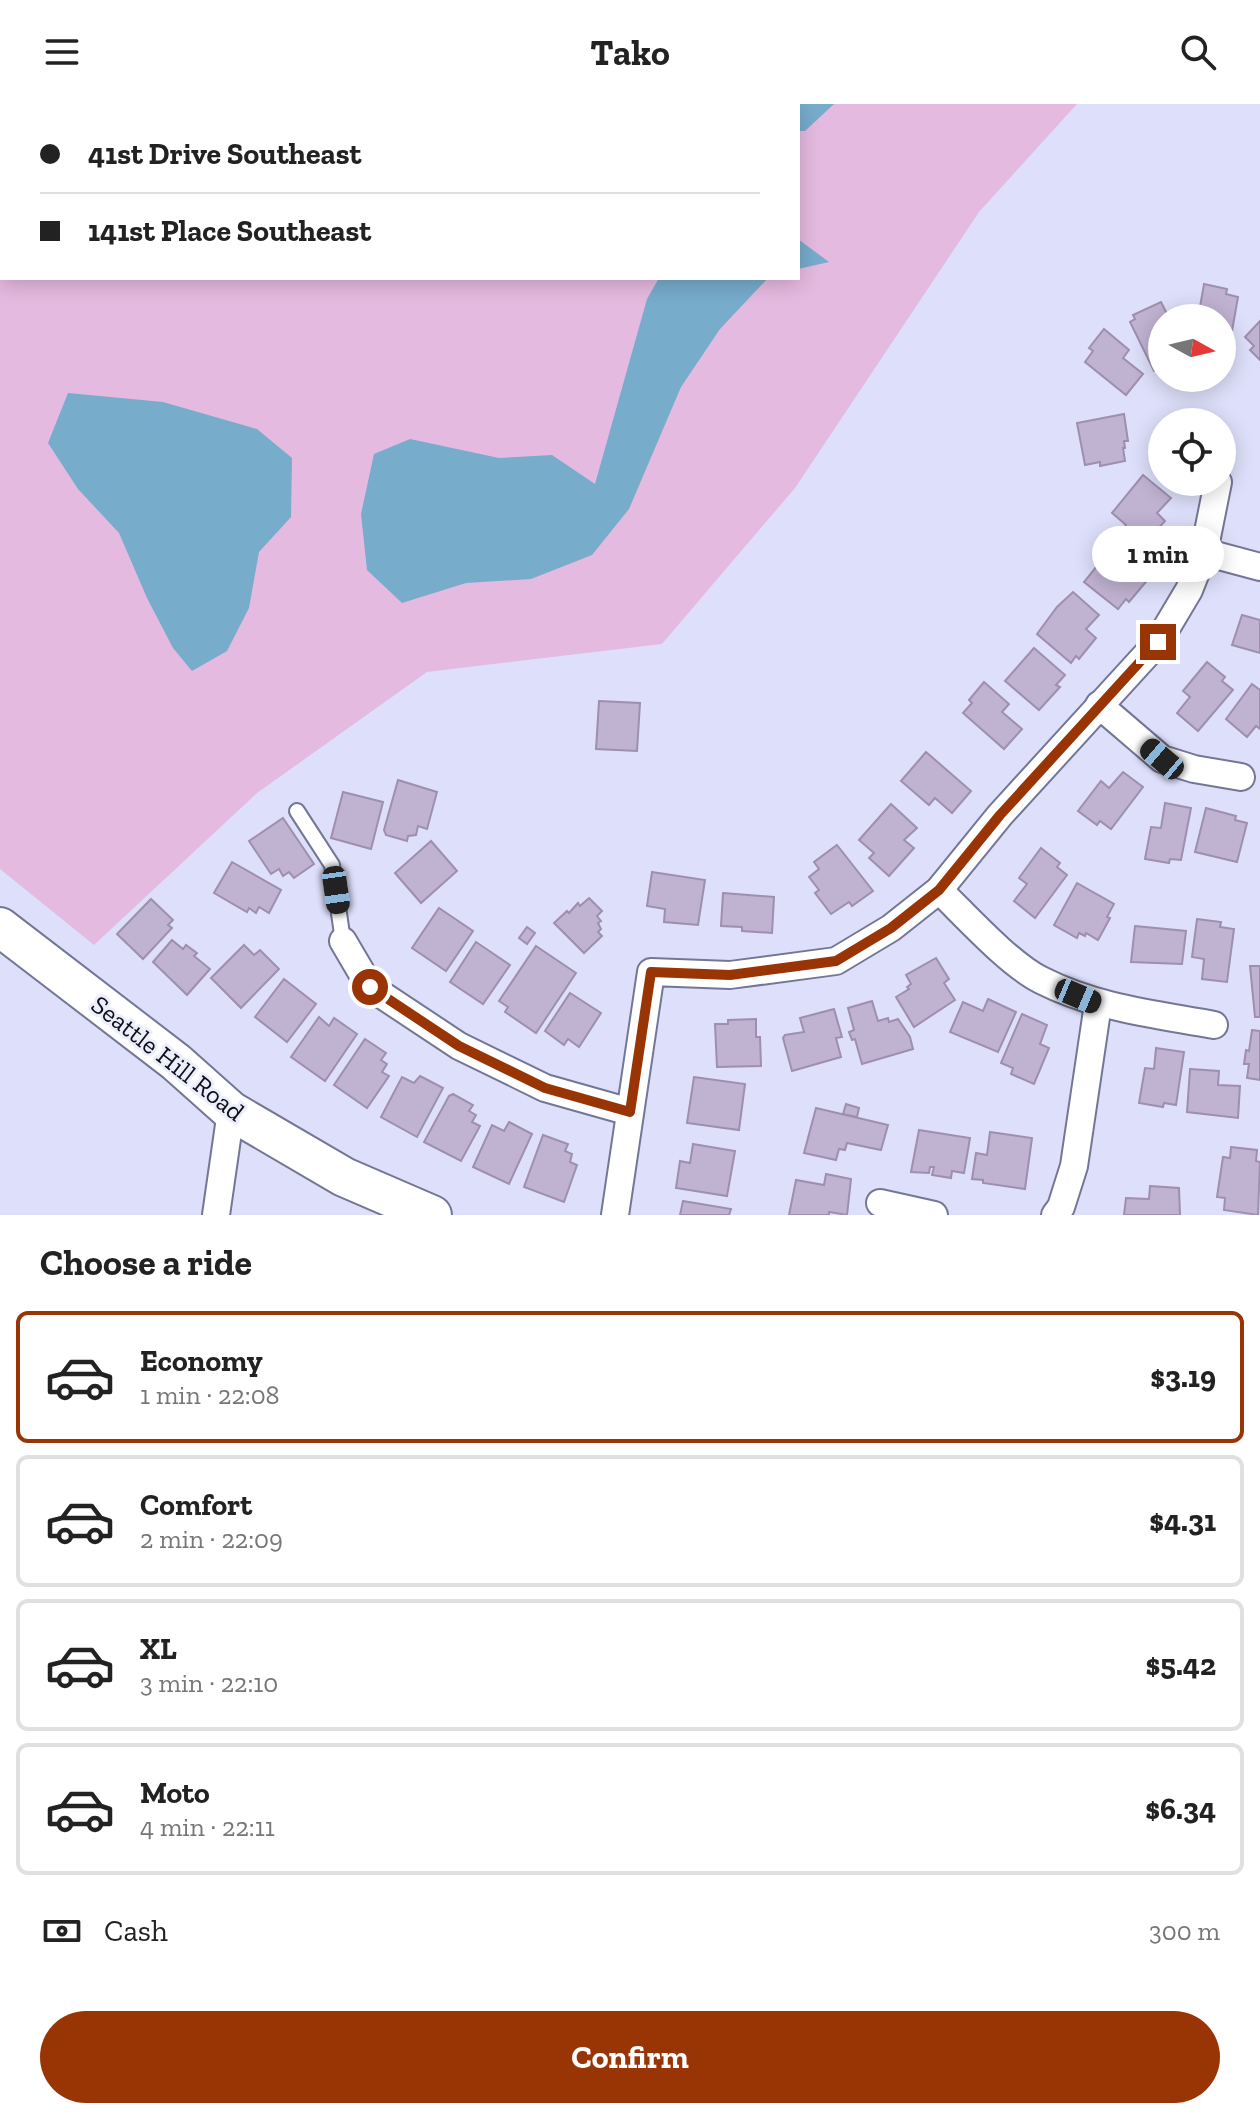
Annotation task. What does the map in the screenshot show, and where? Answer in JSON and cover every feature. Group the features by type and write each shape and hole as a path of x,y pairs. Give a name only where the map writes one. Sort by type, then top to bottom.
{"main road":[{"name":"Seattle Hill Road","path":"0,927 176,1062 231,1111 344,1177 432,1215"}],"street":[{"path":"615,1215 651,972 730,975 836,961 891,928 939,890 1000,815 1158,642 1189,590 1204,552 1215,496"},
{"path":"1204,552 1260,567"},
{"path":"1099,705 1162,759 1194,769 1241,777"},
{"path":"939,890 997,946 1038,979 1098,1004 1214,1025"},
{"path":"343,941 370,987 459,1046 545,1088 630,1112"},
{"path":"1055,1215 1061,1207 1074,1166 1098,1004"},
{"path":"216,1215 231,1111"},
{"path":"880,1203 934,1215"}],"lane":[{"path":"297,811 332,865 343,941"}],"shaded area":[{"path":"800,104 1077,104 979,212 795,488 662,644 427,672 257,793 94,945 0,869 0,280 800,280"}],"water":[{"path":"800,104 834,104 805,131 800,131"},
{"path":"800,240 829,262 800,269"},
{"path":"658,280 766,280 720,329 681,387 629,509 592,555 531,579 466,583 402,603 367,570 361,514 374,454 410,439 499,458 552,455 595,484 647,299"},
{"path":"68,393 163,402 257,429 292,458 291,517 259,552 249,608 227,651 192,671 173,648 119,533 78,489 48,443"}],"building":[{"path":"1204,284 1227,289 1226,294 1238,297 1236,308 1236,304 1200,304"},
{"path":"1148,308 1148,359 1130,322 1135,319 1133,315"},
{"path":"1260,321 1260,360 1250,350 1254,346 1245,337"},
{"path":"1104,329 1129,350 1123,358 1143,374 1126,395 1085,362 1093,351 1089,348"},
{"path":"1124,414 1128,441 1124,441 1125,461 1100,466 1100,462 1085,465 1077,423"},
{"path":"1143,475 1148,479 1148,496 1171,498 1157,513 1165,521 1141,547 1122,530 1126,525 1112,513"},
{"path":"1113,546 1150,577 1129,602 1126,599 1118,609 1084,582"},
{"path":"1073,592 1099,615 1086,629 1096,638 1079,659 1076,656 1071,663 1037,634"},
{"path":"1242,615 1260,620 1260,653 1232,645"},
{"path":"1034,648 1065,675 1056,685 1060,687 1039,710 1005,681"},
{"path":"1207,662 1225,677 1222,681 1233,690 1198,731 1177,713 1190,697 1183,691"},
{"path":"984,682 1009,704 1002,712 1022,729 1004,749 963,713"},
{"path":"1252,684 1260,690 1260,729 1256,726 1247,737 1226,719"},
{"path":"599,701 640,703 637,751 596,749"},
{"path":"926,752 971,791 952,813 935,798 929,805 901,781"},
{"path":"1123,772 1143,787 1111,829 1100,821 1097,825 1078,811 1101,781 1109,788"},
{"path":"398,780 437,792 427,829 418,826 416,835 408,836 407,841 386,835 384,830"},
{"path":"343,792 383,802 371,849 331,838"},
{"path":"1165,803 1191,808 1181,860 1170,859 1169,863 1145,859 1151,827 1161,828"},
{"path":"891,804 917,828 904,840 914,848 889,876 869,858 874,853 859,840"},
{"path":"1206,808 1236,816 1235,820 1247,823 1237,862 1195,852"},
{"path":"283,818 314,864 294,878 289,872 283,876 279,869 271,874 249,841"},
{"path":"431,841 457,871 421,903 395,873"},
{"path":"837,845 873,891 852,906 849,902 831,914 815,893 819,890 809,877 819,869 814,862"},
{"path":"1041,848 1060,863 1057,867 1067,875 1035,918 1014,901 1027,884 1019,878"},
{"path":"232,862 281,890 269,913 259,907 256,913 249,908 247,912 214,893"},
{"path":"652,872 705,880 698,925 664,922 665,909 647,906"},
{"path":"1077,883 1114,904 1098,940 1086,933 1085,936 1079,933 1077,938 1054,925"},
{"path":"723,893 774,897 772,933 721,926"},
{"path":"589,898 602,911 597,916 601,921 598,932 602,936 584,953 554,923"},
{"path":"151,899 173,920 168,925 172,928 143,959 117,934"},
{"path":"439,908 473,931 446,971 412,948"},
{"path":"1197,919 1221,922 1220,927 1234,929 1227,982 1202,979 1204,959 1192,957"},
{"path":"1135,926 1186,931 1182,964 1131,962"},
{"path":"527,927 535,933 527,944 519,938"},
{"path":"172,940 183,949 186,945 197,953 194,956 210,969 187,995 153,962"},
{"path":"476,942 510,965 483,1004 450,982"},
{"path":"244,945 254,955 260,950 279,969 241,1008 211,978"},
{"path":"536,946 576,973 536,1033 505,1012 508,1007 499,1001"},
{"path":"936,958 949,979 944,983 955,1000 914,1027 896,997 909,989 907,987 911,984 906,975"},
{"path":"1250,966 1260,966 1260,1017 1255,1017"},
{"path":"284,979 316,1004 287,1042 255,1017"},
{"path":"570,993 601,1013 579,1047 568,1039 564,1045 545,1031"},
{"path":"988,999 1016,1012 998,1052 950,1032 963,1002 983,1011"},
{"path":"872,1001 878,1021 898,1019 910,1037 913,1049 862,1064 855,1039 852,1040 849,1032 854,1030 848,1008"},
{"path":"834,1009 842,1037 836,1038 841,1057 792,1071 783,1038 785,1035 804,1032 800,1018"},
{"path":"1022,1014 1047,1025 1040,1044 1049,1048 1034,1084 1011,1074 1013,1068 1001,1063"},
{"path":"319,1017 329,1026 334,1018 357,1034 325,1081 291,1057"},
{"path":"756,1019 761,1066 717,1067 715,1024"},
{"path":"1252,1030 1260,1031 1260,1080 1247,1078 1249,1064 1244,1064"},
{"path":"365,1039 386,1053 381,1060 387,1064 382,1072 389,1076 367,1108 334,1085"},
{"path":"1156,1048 1184,1052 1176,1105 1164,1103 1163,1107 1139,1103 1145,1068 1154,1069"},
{"path":"1190,1069 1219,1071 1218,1085 1240,1086 1238,1118 1187,1112"},
{"path":"420,1076 443,1088 417,1137 381,1117 402,1077 414,1083"},
{"path":"694,1077 745,1084 739,1130 687,1123"},
{"path":"453,1094 473,1105 469,1111 476,1115 472,1122 480,1126 461,1161 424,1142"},
{"path":"846,1104 859,1108 857,1117 843,1114"},
{"path":"816,1108 888,1125 881,1150 847,1143 845,1150 839,1149 836,1160 804,1153"},
{"path":"509,1122 532,1134 509,1184 473,1167 492,1125 504,1131"},
{"path":"919,1130 970,1138 964,1173 952,1171 951,1178 932,1175 934,1167 930,1167 929,1173 911,1172"},
{"path":"990,1132 1032,1138 1025,1189 972,1179 976,1153 987,1155"},
{"path":"543,1135 568,1144 565,1151 572,1154 570,1162 577,1165 564,1202 524,1187"},
{"path":"693,1144 735,1151 727,1196 676,1188 680,1161 690,1163"},
{"path":"1231,1147 1257,1150 1256,1161 1260,1162 1258,1215 1224,1210 1225,1198 1217,1197 1223,1157 1230,1158"},
{"path":"826,1174 851,1179 847,1215 829,1212 829,1215 789,1215 796,1180 824,1185"},
{"path":"1150,1186 1179,1188 1180,1215 1124,1215 1126,1198 1149,1199"},
{"path":"683,1201 731,1209 729,1215 680,1215"}],"route":[{"path":"370,987 459,1046 545,1088 630,1112 651,972 730,975 836,961 891,928 939,890 1000,815 1158,642"}]}
